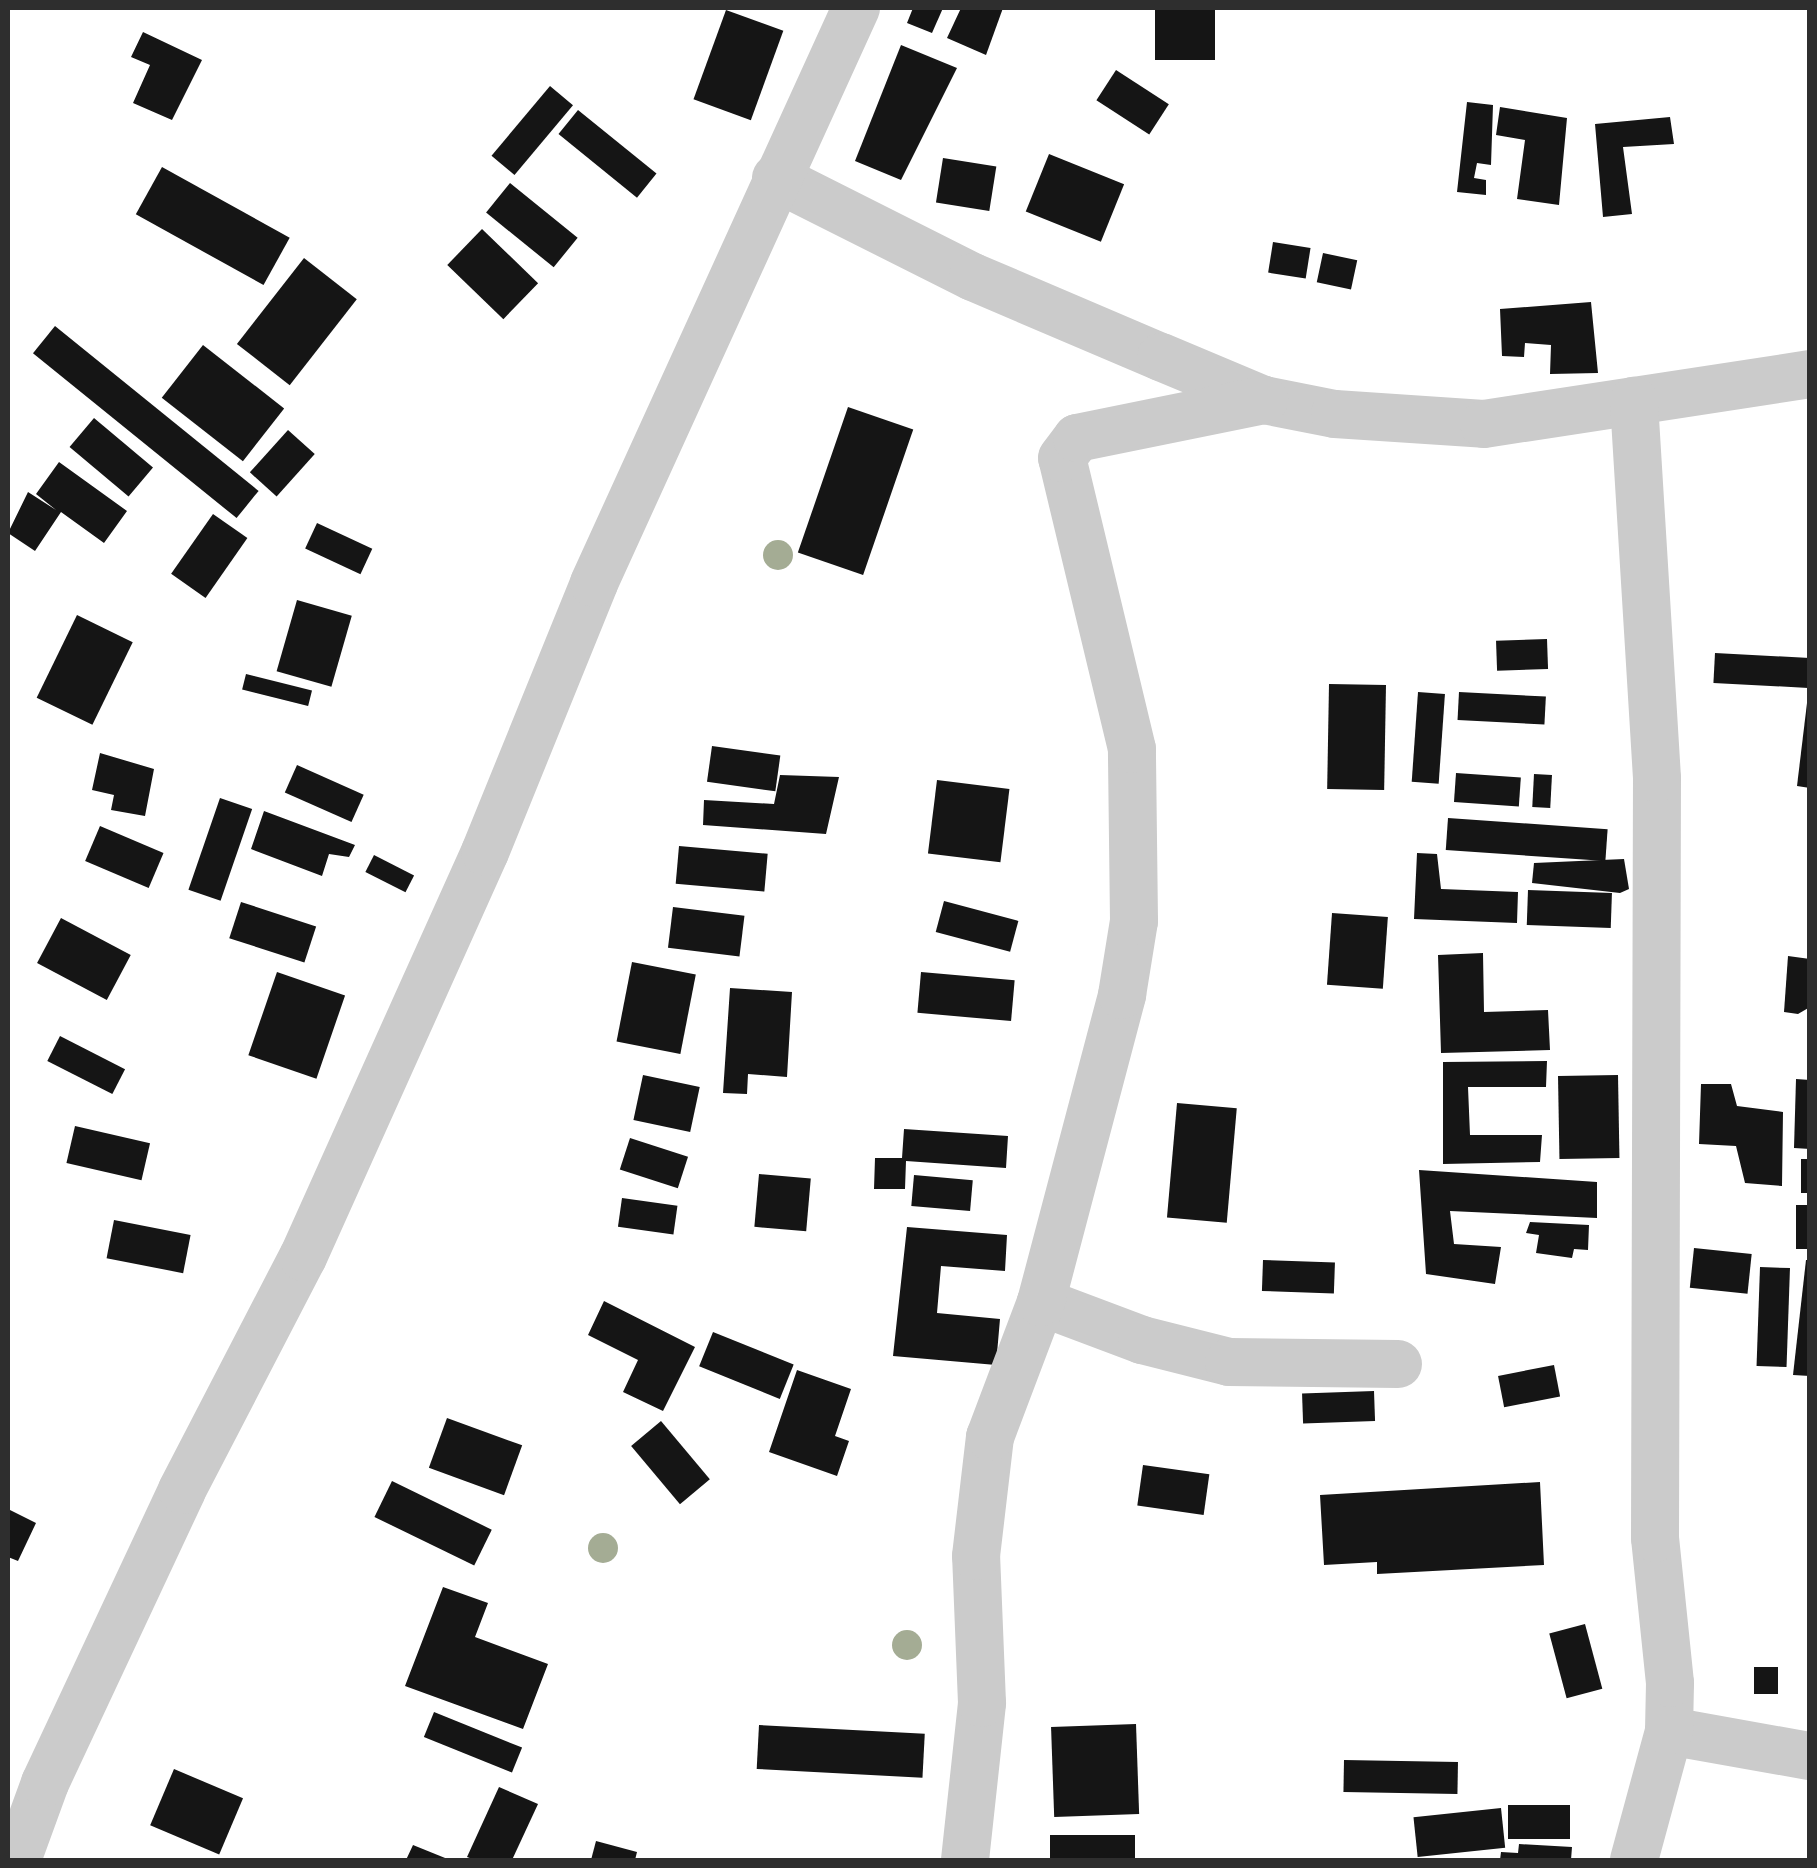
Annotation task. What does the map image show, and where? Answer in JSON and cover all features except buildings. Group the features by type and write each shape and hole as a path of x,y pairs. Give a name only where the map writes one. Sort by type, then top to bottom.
{"street":[{"path":"18,1860 45,1784 182,1490 304,1257 776,178 856,8"},
{"path":"776,178 973,277 1264,400 1400,422 1484,424 1810,374"},
{"path":"965,1860 982,1703 978,1504 990,1436 1041,1302 1122,994 1138,844 1132,750 1062,458 1077,438 1264,400"},
{"path":"1634,400 1657,778 1655,1538 1669,1731 1634,1860"},
{"path":"1041,1302 1142,1340 1229,1362 1398,1364"},
{"path":"1669,1731 1810,1756"}]}
